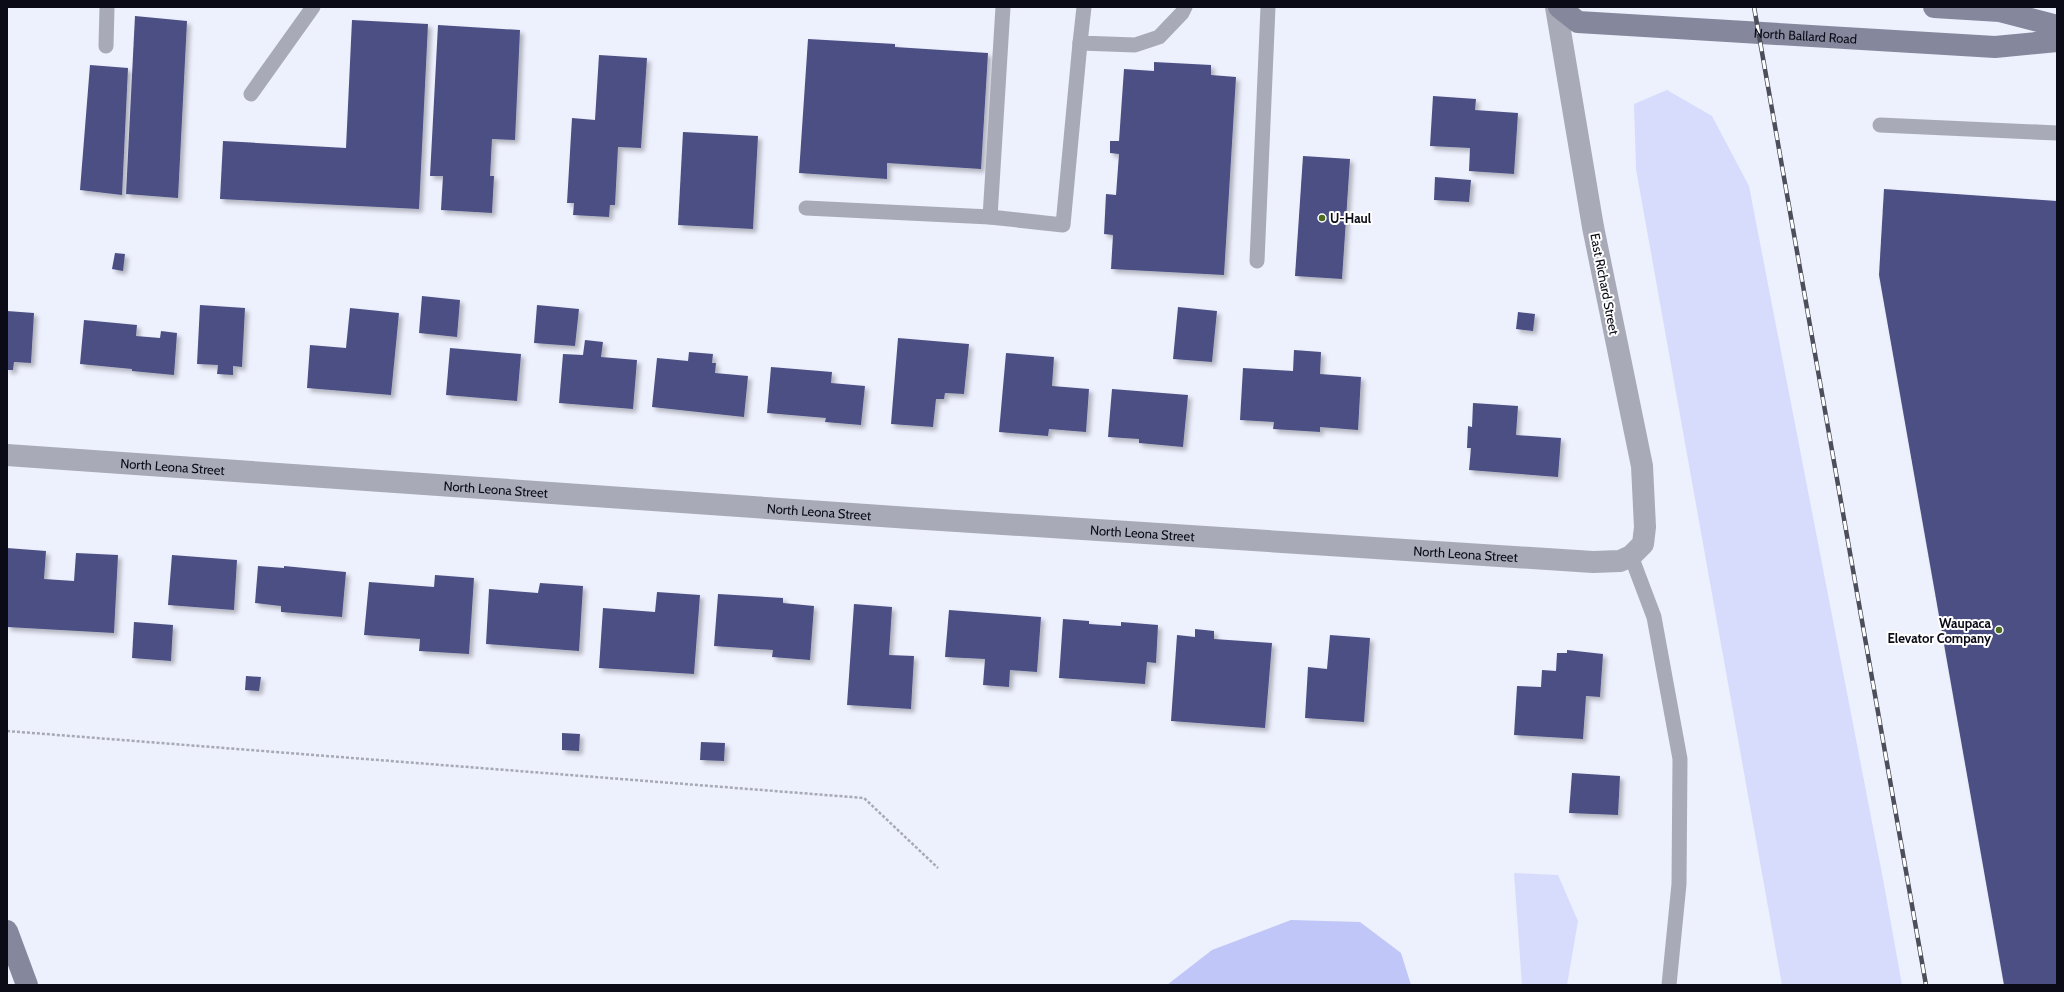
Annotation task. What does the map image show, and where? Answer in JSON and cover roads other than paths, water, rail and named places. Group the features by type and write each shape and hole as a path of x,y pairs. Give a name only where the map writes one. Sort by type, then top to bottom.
{"main road":[{"name":"North Ballard Road","path":"1558,7 1578,22 1995,47 2057,41"},
{"path":"1934,7 2000,11 2057,26"},
{"path":"7,931 27,985"}],"street":[{"name":"East Richard Street","path":"1558,7 1594,227 1642,466 1646,527 1643,544 1630,556"},
{"name":"North Leona Street","path":"7,455 902,517 1593,562 1620,561 1630,556"}],"lane":[{"path":"106,46 107,7"},
{"path":"251,94 313,7"},
{"path":"990,217 1003,7"},
{"path":"806,208 990,217 1063,225 1084,7"},
{"path":"1080,43 1135,45 1159,37 1182,13 1184,7"},
{"path":"1257,261 1268,7"},
{"path":"1880,125 2057,133"},
{"path":"1630,556 1654,617 1680,759 1679,884 1669,985"}],"railway":[{"path":"1754,7 1926,985"}],"place":[{"name":"U-Haul","path":"1322,218"},
{"name":"Waupaca Elevator Company","path":"1999,630"}]}
